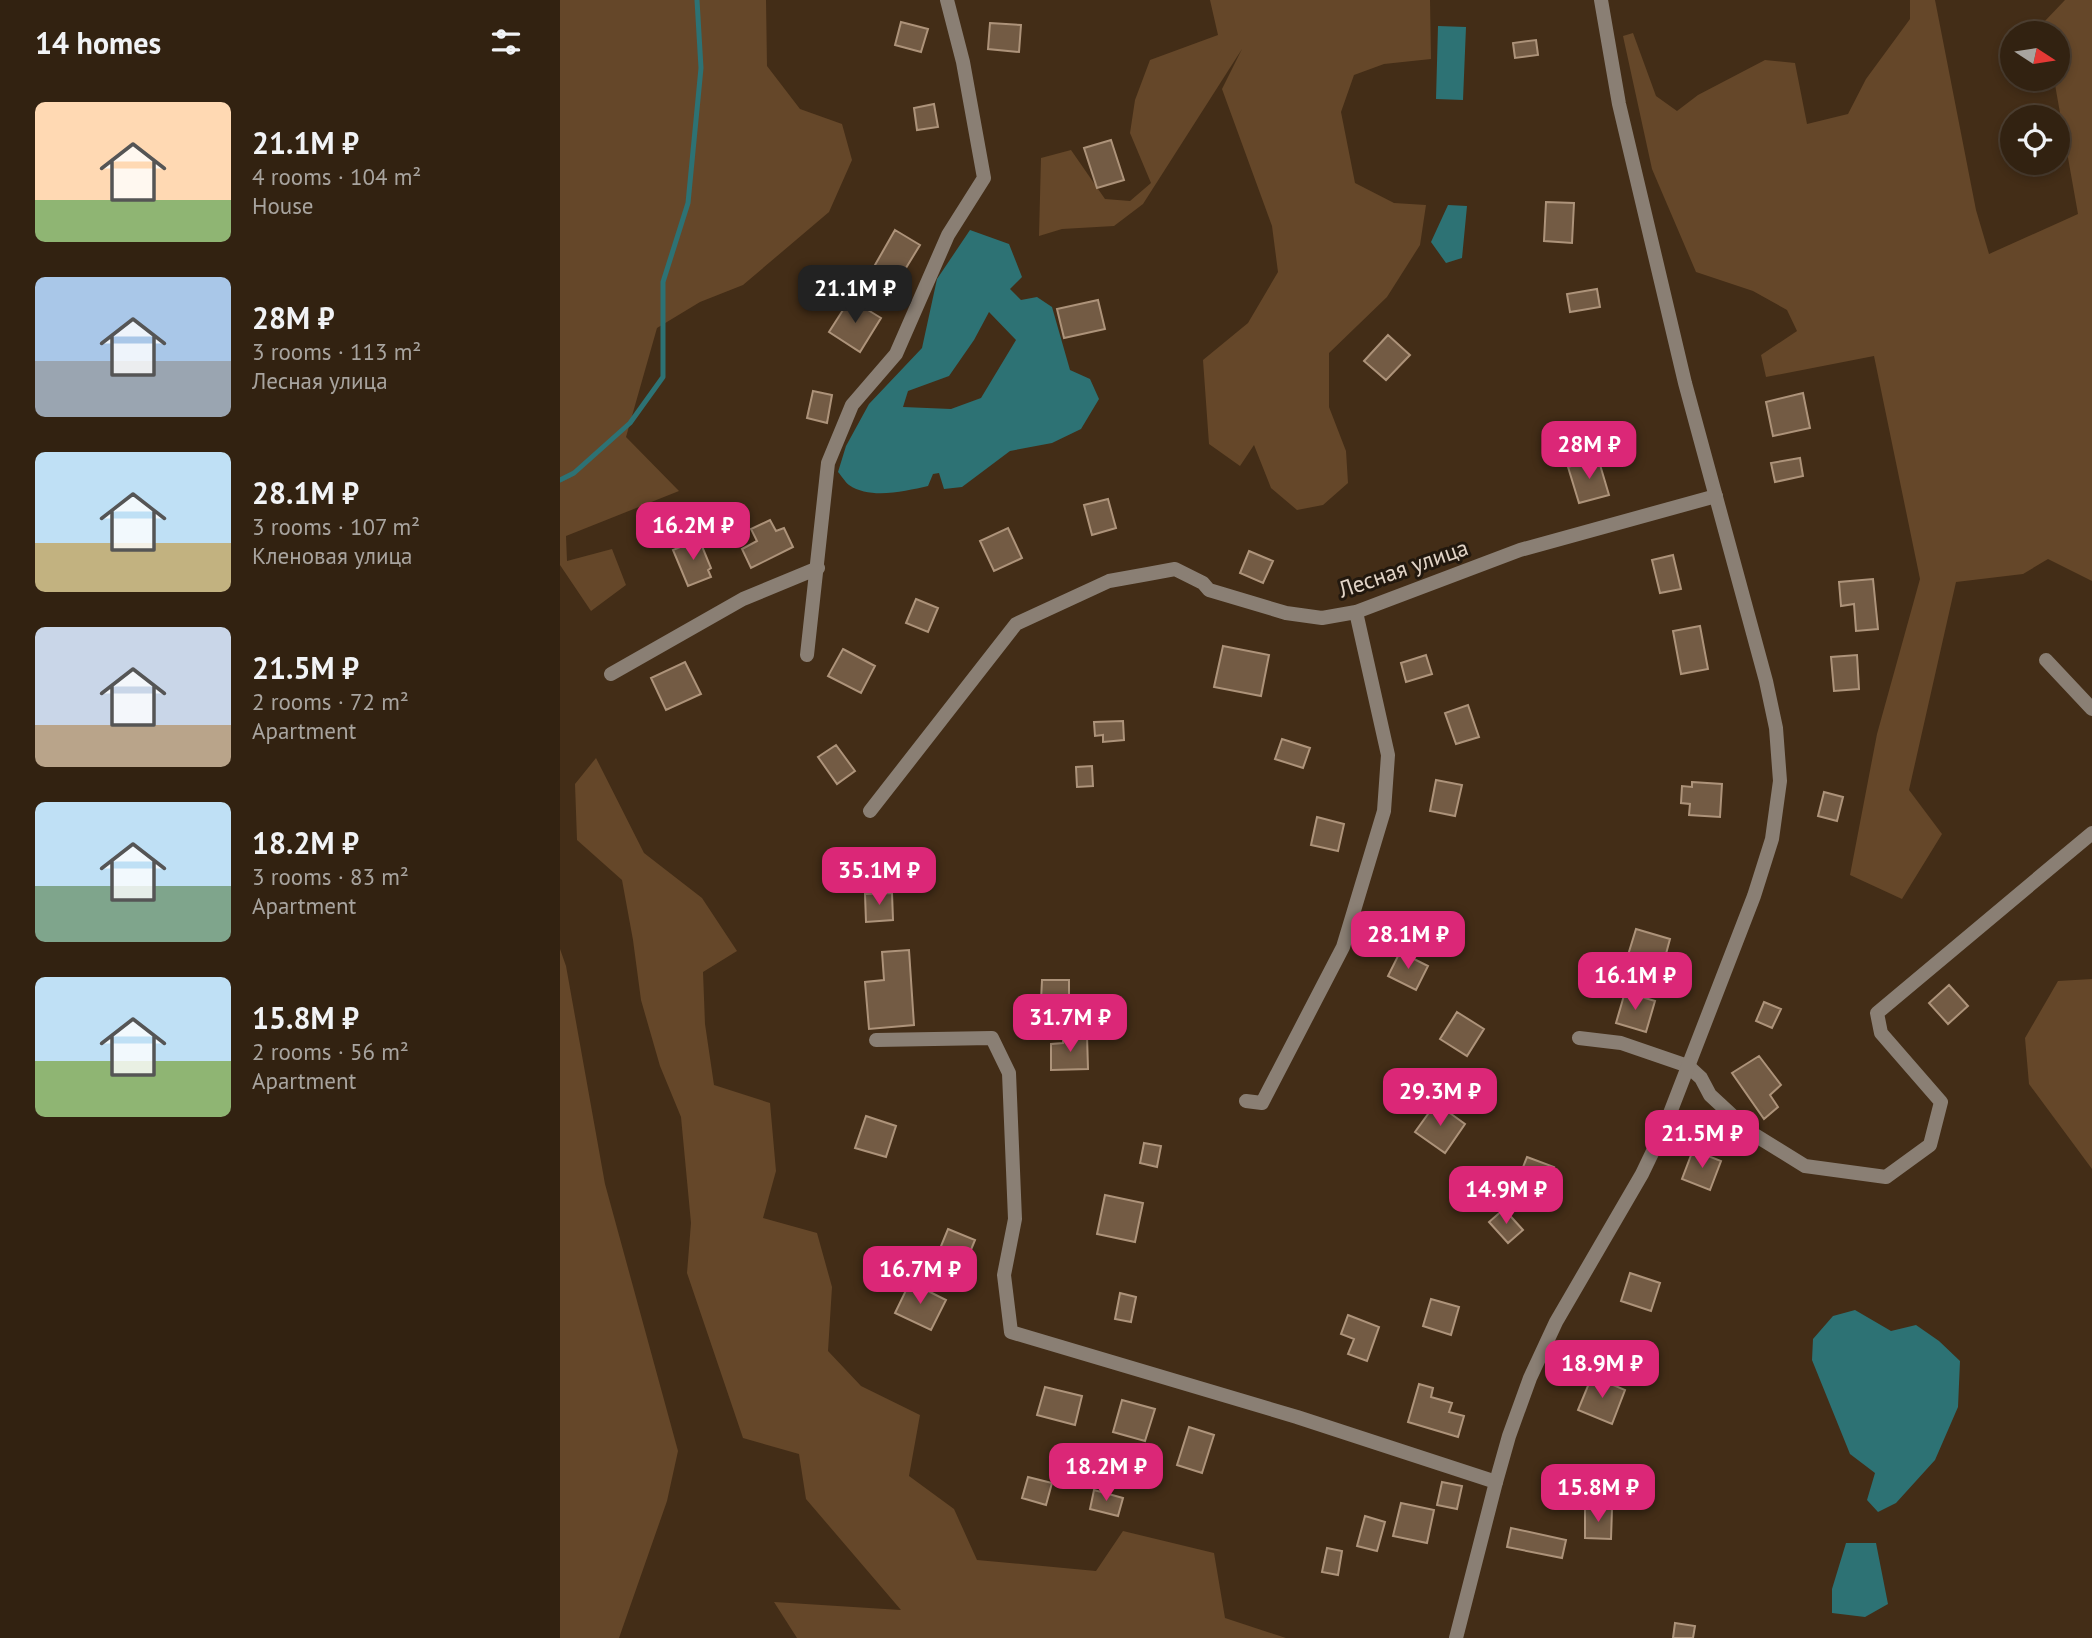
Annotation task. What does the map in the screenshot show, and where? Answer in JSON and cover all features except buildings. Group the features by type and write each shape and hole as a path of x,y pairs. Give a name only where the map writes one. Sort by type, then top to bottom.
{"street":[{"path":"807,654 828,463 852,405 896,354 948,235 984,178 963,62 947,0"},
{"path":"1456,1638 1509,1436 1530,1378 1556,1322 1642,1174 1688,1066 1754,896 1772,839 1780,781 1776,728 1766,681 1685,383 1619,104 1601,0"},
{"name":"Лесная улица","path":"870,811 1016,624 1109,582 1175,569 1203,583 1209,590 1286,613 1322,618 1356,612 1520,550 1716,496"},
{"path":"611,674 743,599 818,568"},
{"path":"1246,1101 1262,1103 1343,947 1384,811 1388,755 1356,612"},
{"path":"2046,660 2092,709"},
{"path":"1579,1038 1621,1043 1688,1066 1701,1079 1710,1095 1750,1132 1805,1166 1886,1177 1930,1145 1941,1102 1881,1033 1877,1013 2092,833"},
{"path":"876,1040 992,1038 1009,1073 1015,1219 1004,1275 1011,1332 1297,1417 1496,1482"}],"shaded area":[{"path":"560,0 766,0 767,66 800,109 842,124 852,160 829,212 743,285 700,302 657,328 626,437 679,491 566,536 567,561 612,549 626,585 591,611 560,565"},
{"path":"1210,0 1430,0 1431,59 1384,64 1354,75 1341,112 1355,183 1394,203 1426,205 1420,245 1387,297 1329,353 1329,407 1346,451 1348,483 1323,505 1297,510 1271,488 1254,445 1240,466 1209,444 1203,360 1248,323 1278,272 1272,226 1222,89 1242,49 1143,204 1114,226 1062,229 1039,236 1041,158 1071,150 1105,199 1130,201 1151,183 1130,133 1135,100 1150,60 1218,35"},
{"path":"1910,0 1935,0 1976,210 1989,254 2078,214 2070,169 2070,105 2059,105 2056,91 2070,91 2070,21 2045,21 2065,0 2092,0 2092,581 2048,559 2023,574 1956,582 1909,790 1942,834 1902,899 1850,875 1877,734 1920,579 1874,356 1766,377 1761,355 1797,331 1787,310 1753,291 1696,272 1652,169 1623,36 1633,33 1656,96 1677,111 1698,95 1765,60 1795,63 1807,124 1848,114 1866,79 1910,19"},
{"path":"596,758 644,853 702,898 737,951 703,972 705,1024 714,1085 770,1103 776,1171 763,1218 817,1233 832,1287 828,1351 861,1386 920,1415 909,1476 954,1509 977,1560 1096,1571 1123,1531 1214,1553 1225,1618 1286,1638 797,1638 774,1602 901,1610 806,1499 799,1454 743,1438 687,1273 691,1223 681,1117 660,1066 641,1000 622,880 577,840 575,784"},
{"path":"560,949 566,966 605,1184 678,1451 667,1501 619,1638 560,1638"},
{"path":"2092,979 2092,1169 2029,1084 2025,1038 2058,981"}],"water":[{"path":"1438,26 1466,27 1463,100 1436,99"},
{"path":"1448,205 1467,206 1462,258 1446,263 1431,242"},
{"path":"970,230 1009,244 1022,277 1010,289 1021,300 1037,297 1052,307 1070,370 1090,379 1099,399 1081,429 1052,443 1010,451 962,487 944,489 939,473 933,474 928,486 909,490 878,493 858,490 848,484 838,472 846,446 869,404 922,348 937,279","holes":["989,312 1016,340 981,398 951,409 903,407 908,391 949,376 974,340"]},
{"path":"1855,1310 1891,1331 1916,1325 1939,1341 1960,1361 1958,1407 1935,1460 1896,1503 1878,1512 1867,1500 1875,1473 1850,1454 1812,1360 1813,1339 1833,1316"},
{"path":"1846,1543 1876,1543 1888,1604 1865,1617 1832,1613 1832,1589"}],"waterway":[{"path":"560,480 574,473 630,423 663,377 663,282 688,203 701,68 697,0"}]}
